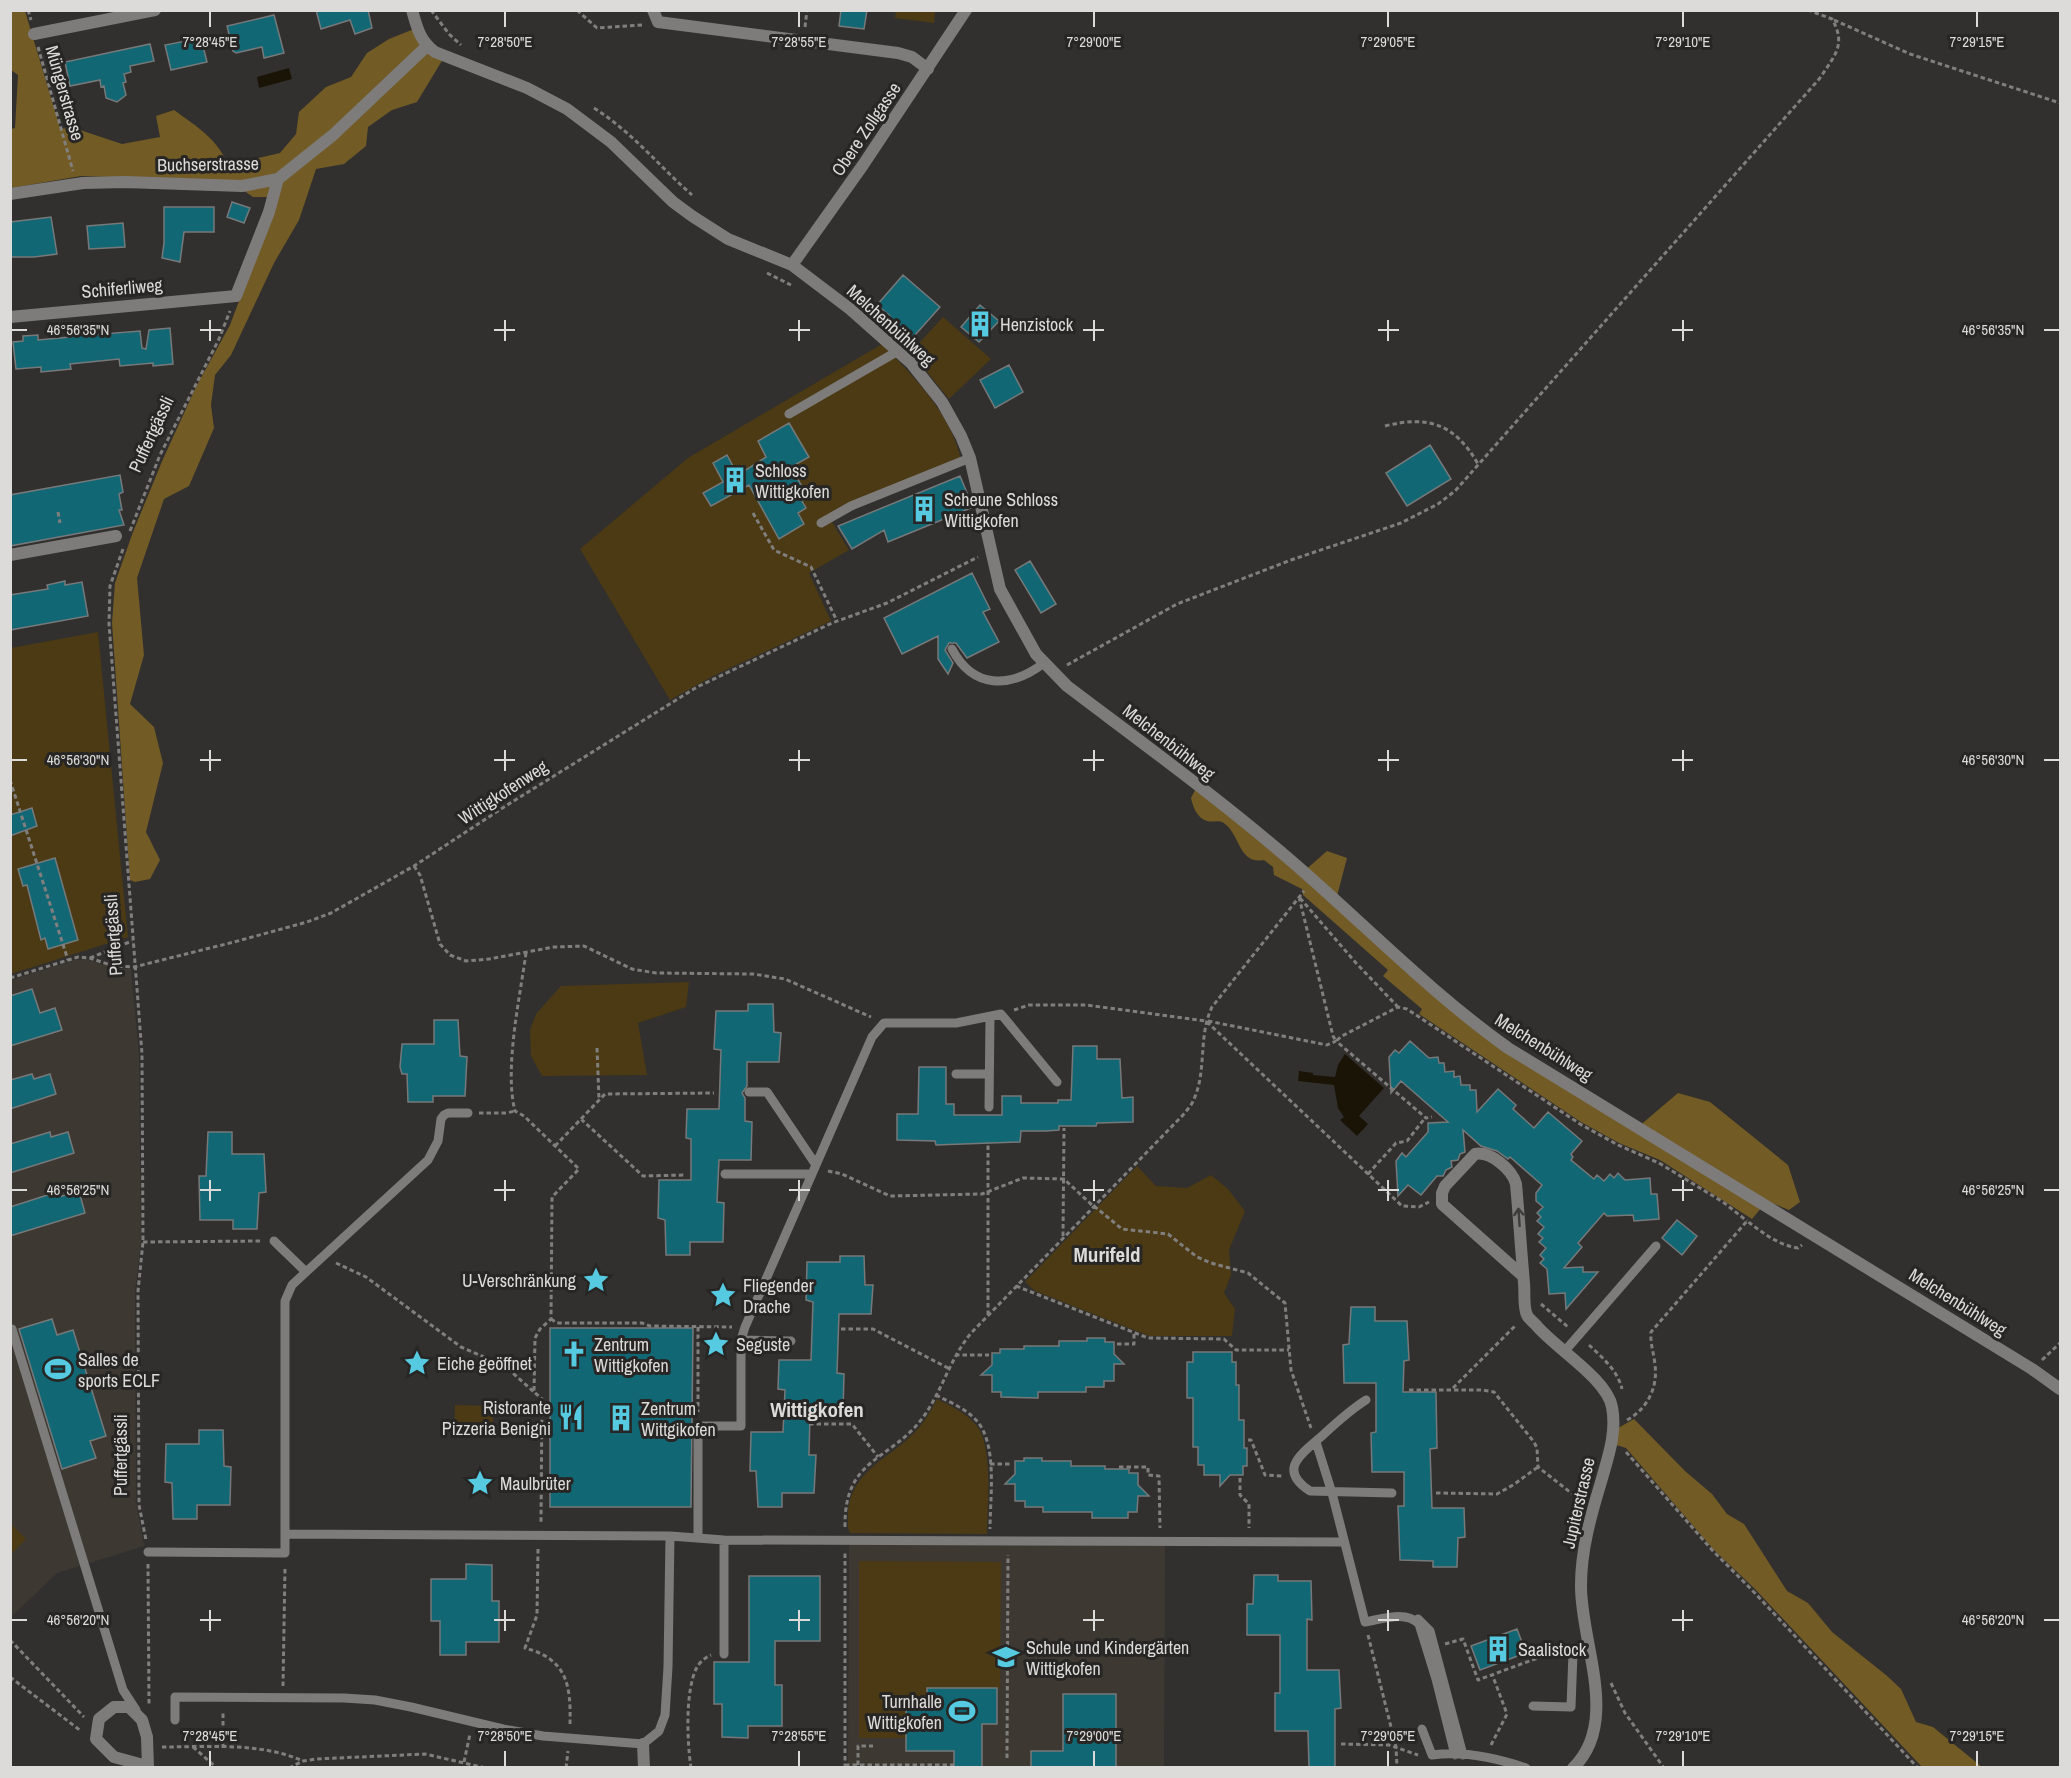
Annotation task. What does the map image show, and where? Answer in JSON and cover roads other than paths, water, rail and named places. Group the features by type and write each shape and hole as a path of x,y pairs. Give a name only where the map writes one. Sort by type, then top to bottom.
{"street":[{"path":"34,34 155,10"},
{"path":"412,10 420,36 427,46"},
{"name":"Obere Zollgasse","path":"792,265 928,69 966,10"},
{"path":"655,16 898,53 912,57 928,69"},
{"name":"Buchserstrasse","path":"10,194 76,184 125,182 242,186 278,179 333,135 427,46"},
{"name":"Melchenbühlweg","path":"427,46 447,58 527,88 567,110 612,142 673,202 692,216 728,239 792,265 850,309 898,351 942,402 961,436 970,458 1000,589 1022,631 1053,674 1276,848 1482,1030 2061,1389"},
{"name":"Schiferliweg","path":"10,317 236,296 269,212 278,179"},
{"path":"10,555 121,538"},
{"path":"1475,1155 1489,1155 1509,1171 1516,1184 1523,1276 1442,1204 1441,1198 1445,1186 1475,1155"},
{"name":"Jupiterstrasse","path":"1523,1276 1526,1315 1543,1334 1599,1383 1612,1404 1615,1427 1586,1539 1581,1584 1597,1716 1590,1744 1579,1762 1573,1767"},
{"path":"114,1707 129,1707 142,1720 147,1737 147,1767 114,1757 96,1739 99,1719 114,1707"},
{"path":"643,1744 644,1767"}],"lane":[{"path":"789,414 898,351"},
{"path":"821,524 851,506 970,458"},
{"path":"952,649 965,668 991,680 1021,678 1044,663"},
{"path":"698,1538 698,1426 741,1426 741,1340 745,1327 872,1036 884,1023 956,1023 1001,1014 1057,1082"},
{"path":"989,1107 990,1017"},
{"path":"956,1074 989,1074"},
{"path":"749,1092 767,1092 814,1169"},
{"path":"148,1552 285,1553 285,1301 292,1285 428,1160 438,1142 441,1119 448,1113 468,1113"},
{"path":"725,1174 814,1169"},
{"path":"274,1241 306,1272"},
{"path":"1564,1352 1656,1246"},
{"path":"12,1329 123,1690 142,1720"},
{"path":"741,1340 791,1341"},
{"path":"1366,1400 1348,1412 1316,1442 1299,1454 1295,1466 1296,1476 1300,1485 1310,1491 1392,1493"},
{"path":"1316,1442 1332,1493 1365,1622 1408,1616 1420,1619 1430,1631 1459,1755"},
{"path":"285,1534 670,1536 724,1540 1344,1542"},
{"path":"175,1720 175,1697 344,1698 375,1700 411,1707 503,1730 569,1739 643,1744 659,1731 665,1715 670,1536"},
{"path":"724,1540 724,1654"},
{"path":"1554,1652 1589,1653"},
{"path":"1533,1706 1571,1707 1573,1653"},
{"path":"1422,1729 1432,1755 1459,1755 1526,1767"}],"place":[{"name":"Henzistock","path":"980,324"},
{"name":"Schloss Wittigkofen","path":"735,480"},
{"name":"Scheune Schloss Wittigkofen","path":"924,509"},
{"name":"U-Verschränkung","path":"596,1280"},
{"name":"Fliegender Drache","path":"723,1295"},
{"name":"Seguste","path":"716,1344"},
{"name":"Zentrum Wittigkofen","path":"574,1354"},
{"name":"Eiche geöffnet","path":"417,1363"},
{"name":"Salles de sports ECLF","path":"58,1369"},
{"name":"Ristorante Pizzeria Benigni","path":"571,1417"},
{"name":"Zentrum Wittgikofen","path":"621,1418"},
{"name":"Maulbrüter","path":"480,1483"},
{"name":"Saalistock","path":"1498,1649"},
{"name":"Schule und Kindergärten Wittigkofen","path":"1006,1657"},
{"name":"Turnhalle Wittigkofen","path":"962,1711"}],"district":[{"name":"Murifeld","path":"1107,1254"},
{"name":"Wittigkofen","path":"817,1409"}]}
